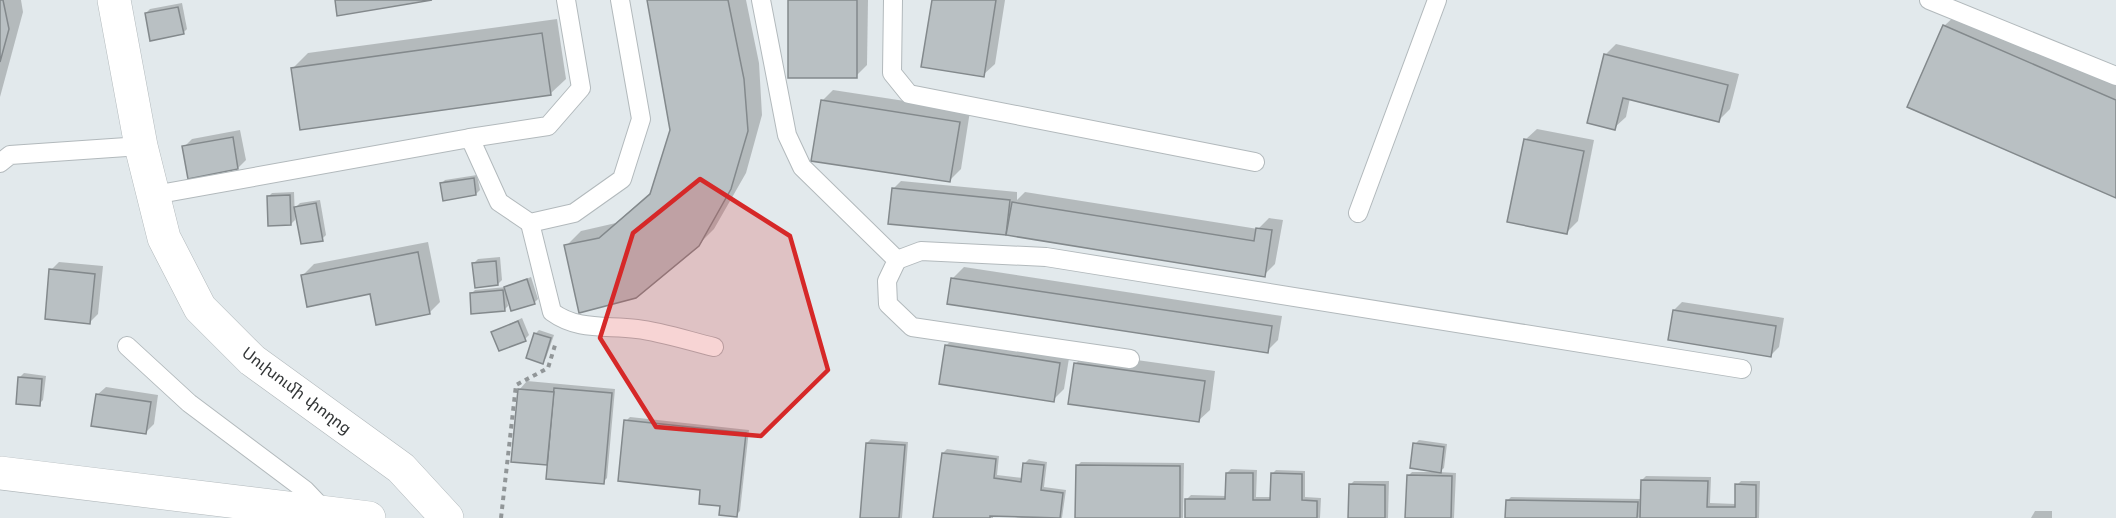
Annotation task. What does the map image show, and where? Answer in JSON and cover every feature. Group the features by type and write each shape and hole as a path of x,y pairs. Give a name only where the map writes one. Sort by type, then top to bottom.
{"street":[{"name":"Սուխումի փողոց","path":"114,0 141,146 164,238 200,308 252,360 402,468 447,518"},
{"path":"0,473 369,518"}],"lane":[{"path":"154,195 548,126 581,88 566,0"},
{"path":"530,223 574,213 622,179 642,119 620,0"},
{"path":"761,0 787,135 802,167 897,260"},
{"path":"893,0 892,72 909,94 1255,162"},
{"path":"1358,213 1437,0"},
{"path":"1929,0 2116,76"},
{"path":"470,138 499,202 530,223 552,312 566,322 581,326 637,329 714,347"},
{"path":"0,163 10,156 141,146"},
{"path":"1130,359 912,327 888,304 887,281 897,260 921,251 1046,257 1742,369"},
{"path":"127,346 189,403 305,490 328,513"}],"path":[{"path":"501,518 516,385 548,368 557,339 552,312"}],"highlighted area":[{"path":"700,179 790,236 828,370 761,436 656,427 600,338 633,233"}],"building":[{"path":"0,0 3,0 9,29 0,62"},
{"path":"335,0 432,0 337,16"},
{"path":"647,0 728,0 744,79 748,131 731,189 699,246 636,298 579,313 564,245 599,238 650,194 670,130"},
{"path":"788,0 857,0 857,78 788,78"},
{"path":"932,0 996,0 984,77 921,67"},
{"path":"178,7 184,34 150,41 145,13"},
{"path":"1943,25 2116,100 2116,198 1907,107"},
{"path":"542,33 551,95 300,130 291,68"},
{"path":"1604,54 1728,85 1719,122 1623,98 1615,130 1587,123"},
{"path":"821,100 960,122 950,182 811,161"},
{"path":"233,137 238,169 188,179 182,146"},
{"path":"1524,139 1584,151 1567,234 1507,222"},
{"path":"474,178 476,195 443,201 440,183"},
{"path":"892,188 1010,200 1006,235 888,224"},
{"path":"290,195 291,225 268,226 267,196"},
{"path":"1012,202 1254,241 1256,228 1272,230 1265,277 1006,235"},
{"path":"316,203 323,241 301,244 294,207"},
{"path":"418,252 430,314 376,325 370,294 307,307 301,275"},
{"path":"496,261 498,285 475,288 472,263"},
{"path":"49,269 95,274 90,324 45,319"},
{"path":"951,278 1272,326 1268,353 947,304"},
{"path":"527,279 535,304 511,311 504,287"},
{"path":"503,290 505,311 471,314 470,293"},
{"path":"1673,310 1776,326 1771,357 1668,340"},
{"path":"518,321 526,341 499,351 491,332"},
{"path":"534,333 551,338 543,364 526,358"},
{"path":"945,345 1060,363 1054,402 939,384"},
{"path":"1074,363 1205,381 1199,422 1068,404"},
{"path":"18,377 42,379 40,406 16,404"},
{"path":"554,388 612,393 604,484 546,479"},
{"path":"518,389 554,392 547,465 511,462"},
{"path":"96,394 151,402 146,434 91,426"},
{"path":"624,420 746,433 737,517 719,515 720,506 699,504 700,490 618,481"},
{"path":"866,443 905,445 899,518 860,518"},
{"path":"1413,443 1444,447 1441,473 1410,468"},
{"path":"942,453 996,459 994,478 1021,482 1023,463 1044,465 1041,490 1063,493 1060,518 990,516 990,518 933,518"},
{"path":"1076,465 1180,466 1180,518 1075,518"},
{"path":"1226,473 1253,473 1253,500 1270,500 1271,473 1302,474 1302,500 1317,501 1317,518 1185,518 1185,499 1225,499"},
{"path":"1407,475 1452,476 1451,518 1405,518"},
{"path":"1641,480 1708,481 1707,507 1735,507 1735,484 1756,485 1756,518 1640,518"},
{"path":"1349,484 1385,485 1385,518 1348,518"},
{"path":"1506,500 1638,502 1637,518 1505,518"}]}
